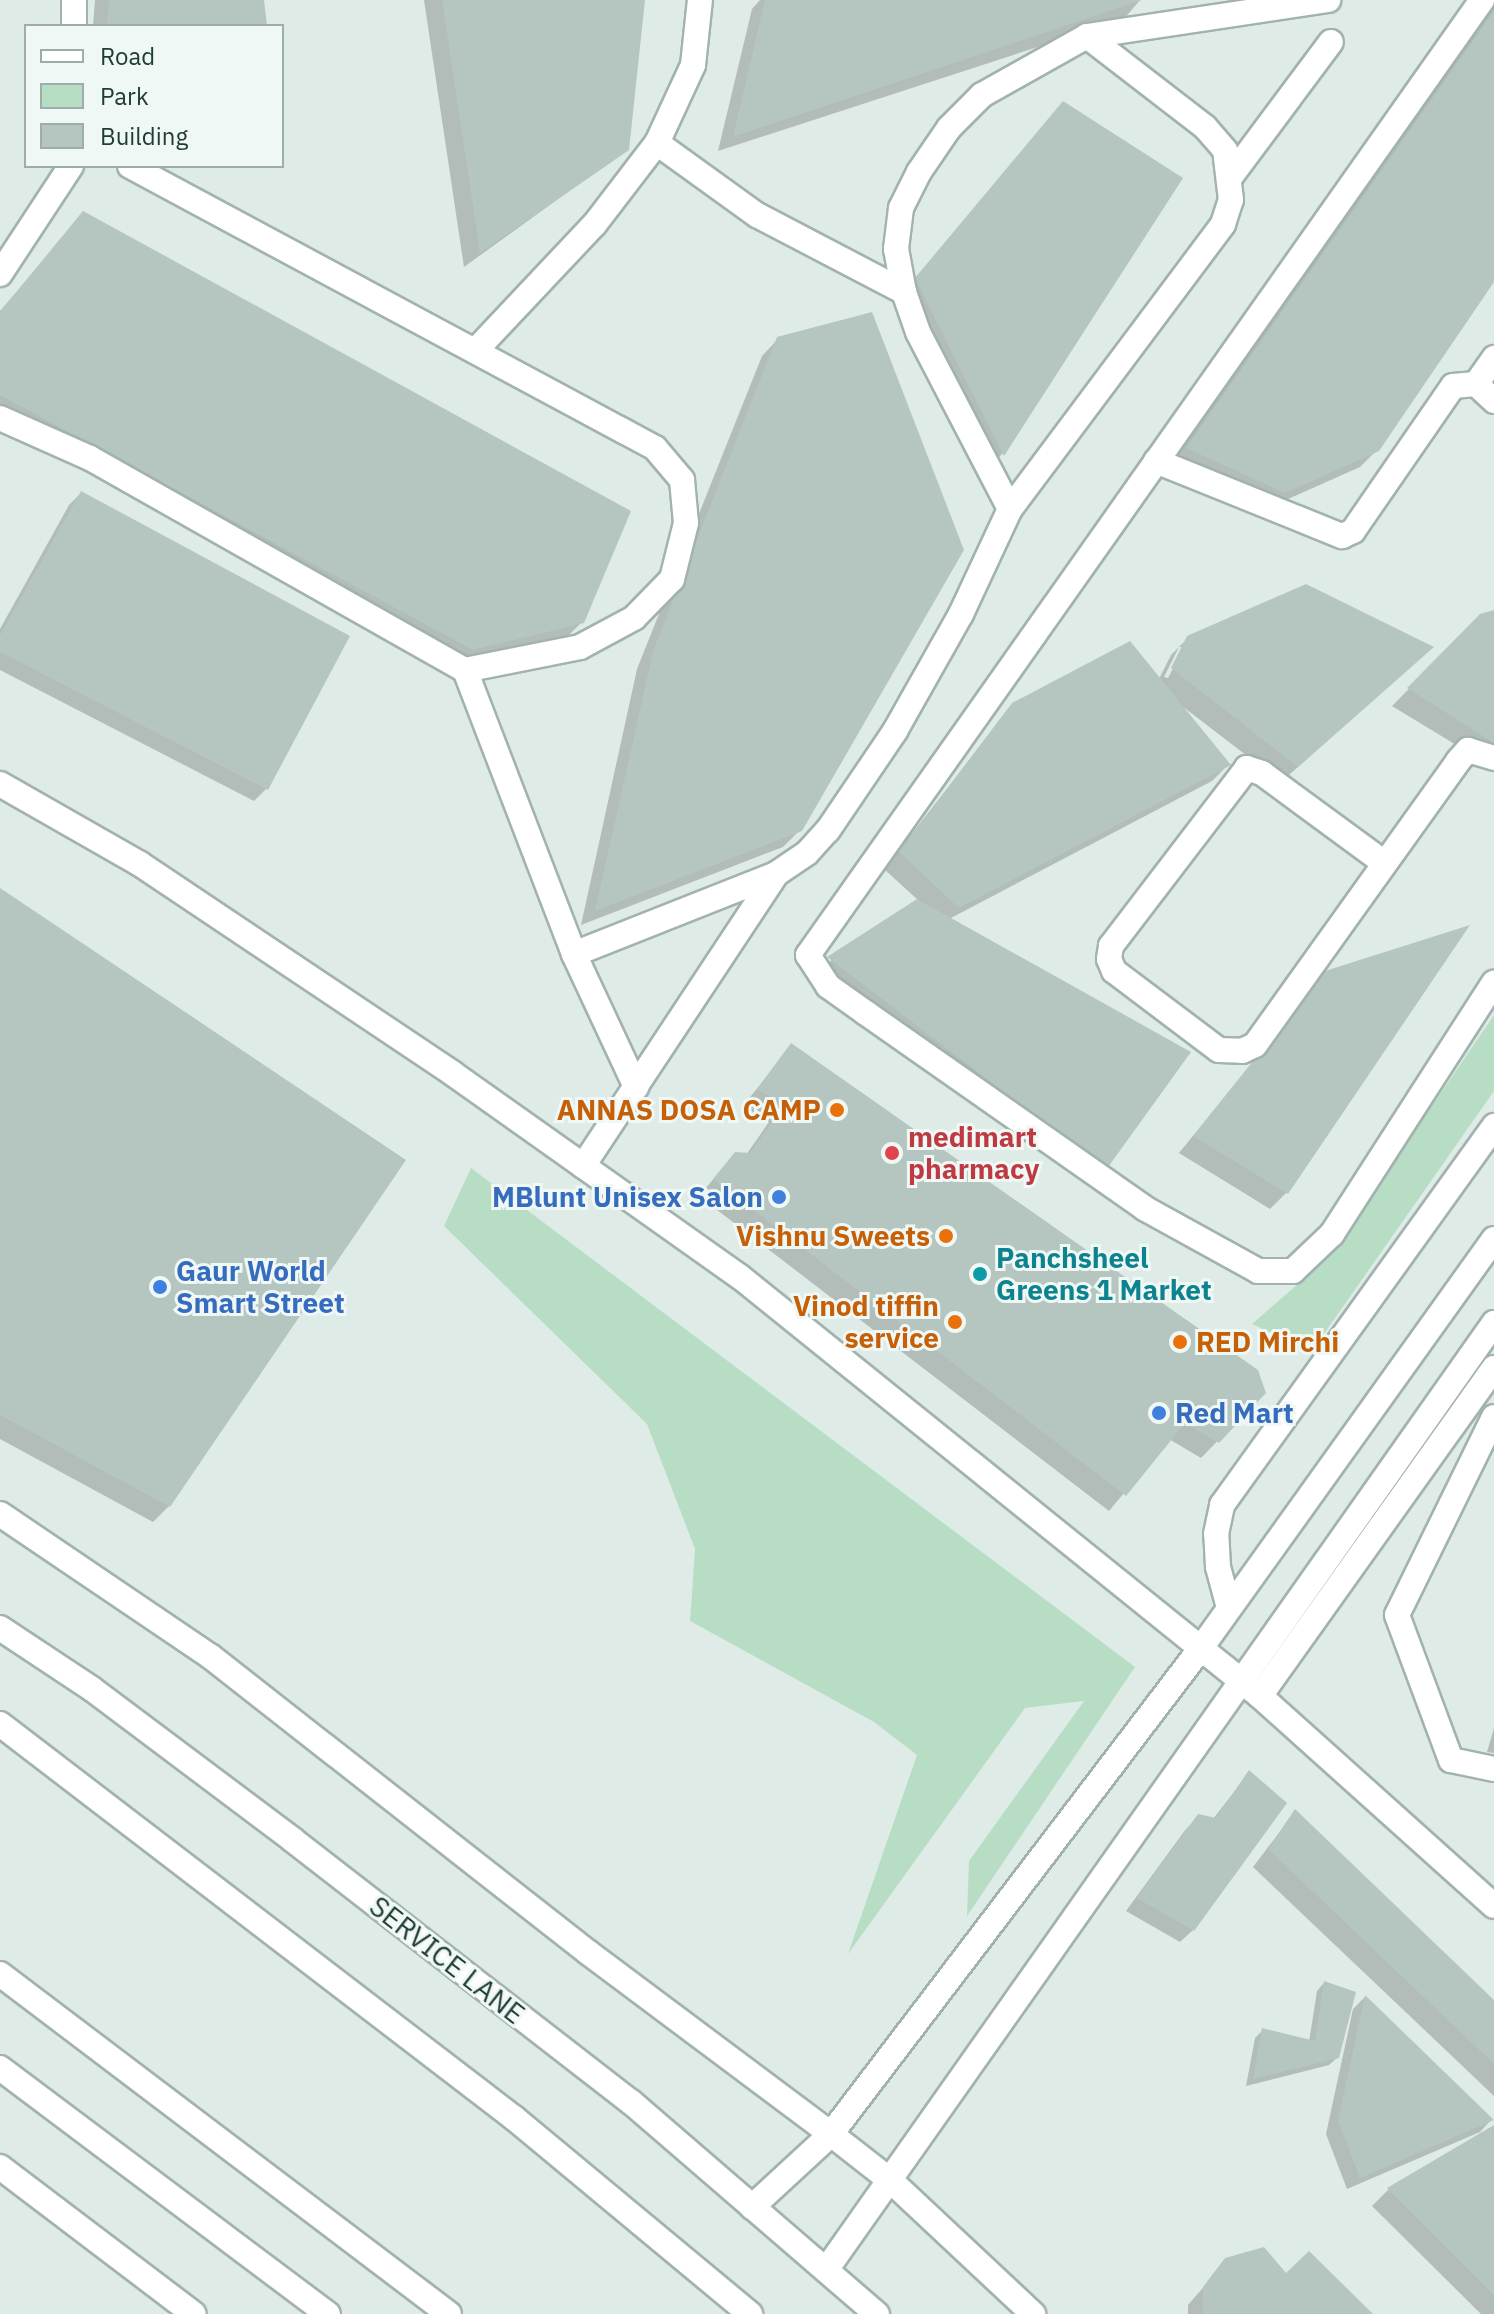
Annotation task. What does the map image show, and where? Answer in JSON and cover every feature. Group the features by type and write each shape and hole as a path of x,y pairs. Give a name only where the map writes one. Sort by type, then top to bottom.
{"street":[{"path":"74,0 74,24"},
{"path":"476,350 594,225 657,143 693,65 700,0"},
{"path":"1010,509 918,332 904,292 896,249 901,208 949,128 982,95 1087,36 1328,0"},
{"path":"1482,0 808,955 828,986 1144,1208 1207,1247 1258,1271 1293,1271 1332,1234 1494,983"},
{"path":"574,954 776,874 807,853 828,830 895,731 961,614 1010,509 1223,224 1231,200 1231,176 1225,150 1205,127 1087,36"},
{"path":"1231,176 1331,42"},
{"path":"657,143 757,215 904,292"},
{"path":"0,274 70,168"},
{"path":"134,168 655,448 682,480 686,523 672,579 634,618 580,647 465,670"},
{"path":"1476,384 1494,358"},
{"path":"1156,461 1342,536 1362,519 1453,386 1476,384 1494,401"},
{"path":"0,418 90,458 465,670 574,954 636,1087"},
{"path":"1383,862 1262,773 1247,768 1111,946 1109,959 1114,971 1219,1050 1242,1051 1255,1045 1383,862 1468,750 1494,758"},
{"path":"0,784 140,864 739,1276 1251,1689 1494,1906"},
{"path":"583,1166 776,874"},
{"path":"1229,1608 1218,1567 1216,1534 1222,1505 1494,1126"},
{"path":"752,2207 831,2134 1201,1648 1494,1239"},
{"path":"1251,1689 1494,1323"},
{"path":"826,2270 1251,1689 1494,1368"},
{"path":"1494,1417 1397,1615 1451,1760 1494,1769"},
{"path":"0,1514 210,1656 589,1953 831,2134 891,2181 1033,2314"},
{"name":"SERVICE LANE","path":"0,1628 92,1689 631,2102 877,2314"},
{"path":"0,1724 514,2118 750,2314"},
{"path":"0,1974 449,2314"},
{"path":"0,2068 328,2314"},
{"path":"0,2167 194,2314"}],"green space":[{"path":"1494,1015 1494,1091 1312,1351 1252,1324 1329,1257"},
{"path":"471,1168 1135,1667 967,1916 969,1861 1084,1701 1025,1708 848,1954 917,1755 874,1722 690,1621 695,1549 647,1424 444,1226"}],"building":[{"path":"109,0 264,0 267,24 107,24"},
{"path":"442,0 645,0 629,150 480,253"},
{"path":"765,0 1142,0 733,137"},
{"path":"1494,11 1494,282 1379,451 1285,493 1186,448"},
{"path":"1063,101 1183,178 1004,456 915,278"},
{"path":"83,211 631,511 584,623 473,650 0,395 0,312"},
{"path":"872,312 964,550 802,831 595,911 653,651 777,337"},
{"path":"81,491 350,636 268,790 0,652 0,635"},
{"path":"1306,584 1434,647 1298,767 1171,668 1187,636"},
{"path":"1494,610 1494,743 1407,688 1480,614"},
{"path":"1130,641 1231,765 959,908 899,852 1012,703"},
{"name":"Gaur World Smart Street","path":"0,888 406,1160 170,1507 0,1415"},
{"path":"917,899 1191,1052 1106,1170 827,957"},
{"path":"1470,925 1288,1194 1193,1136 1325,971"},
{"name":"Panchsheel Greens 1 Market","path":"791,1043 1258,1370 1266,1393 1219,1443 1185,1423 1126,1496 713,1179 735,1152 750,1153 784,1105 757,1089"},
{"path":"1249,1770 1287,1803 1194,1931 1137,1898 1198,1814 1216,1818"},
{"path":"1295,1809 1494,2000 1494,2064 1268,1849"},
{"path":"1324,1981 1356,1992 1339,2058 1253,2079 1262,2028 1315,2041"},
{"path":"1365,1995 1494,2120 1360,2178 1338,2121"},
{"path":"1494,2125 1494,2295 1387,2188"},
{"path":"1264,2247 1286,2273 1309,2251 1373,2314 1203,2314 1203,2287 1225,2258"}],"place":[{"name":"ANNAS DOSA CAMP","path":"837,1110"},
{"name":"medimart pharmacy","path":"892,1153"},
{"name":"MBlunt Unisex Salon","path":"779,1197"},
{"name":"Vishnu Sweets","path":"946,1236"},
{"name":"Panchsheel Greens 1 Market","path":"980,1274"},
{"name":"Gaur World Smart Street","path":"160,1287"},
{"name":"Vinod tiffin service","path":"955,1322"},
{"name":"RED Mirchi","path":"1180,1342"},
{"name":"Red Mart","path":"1159,1413"}]}
